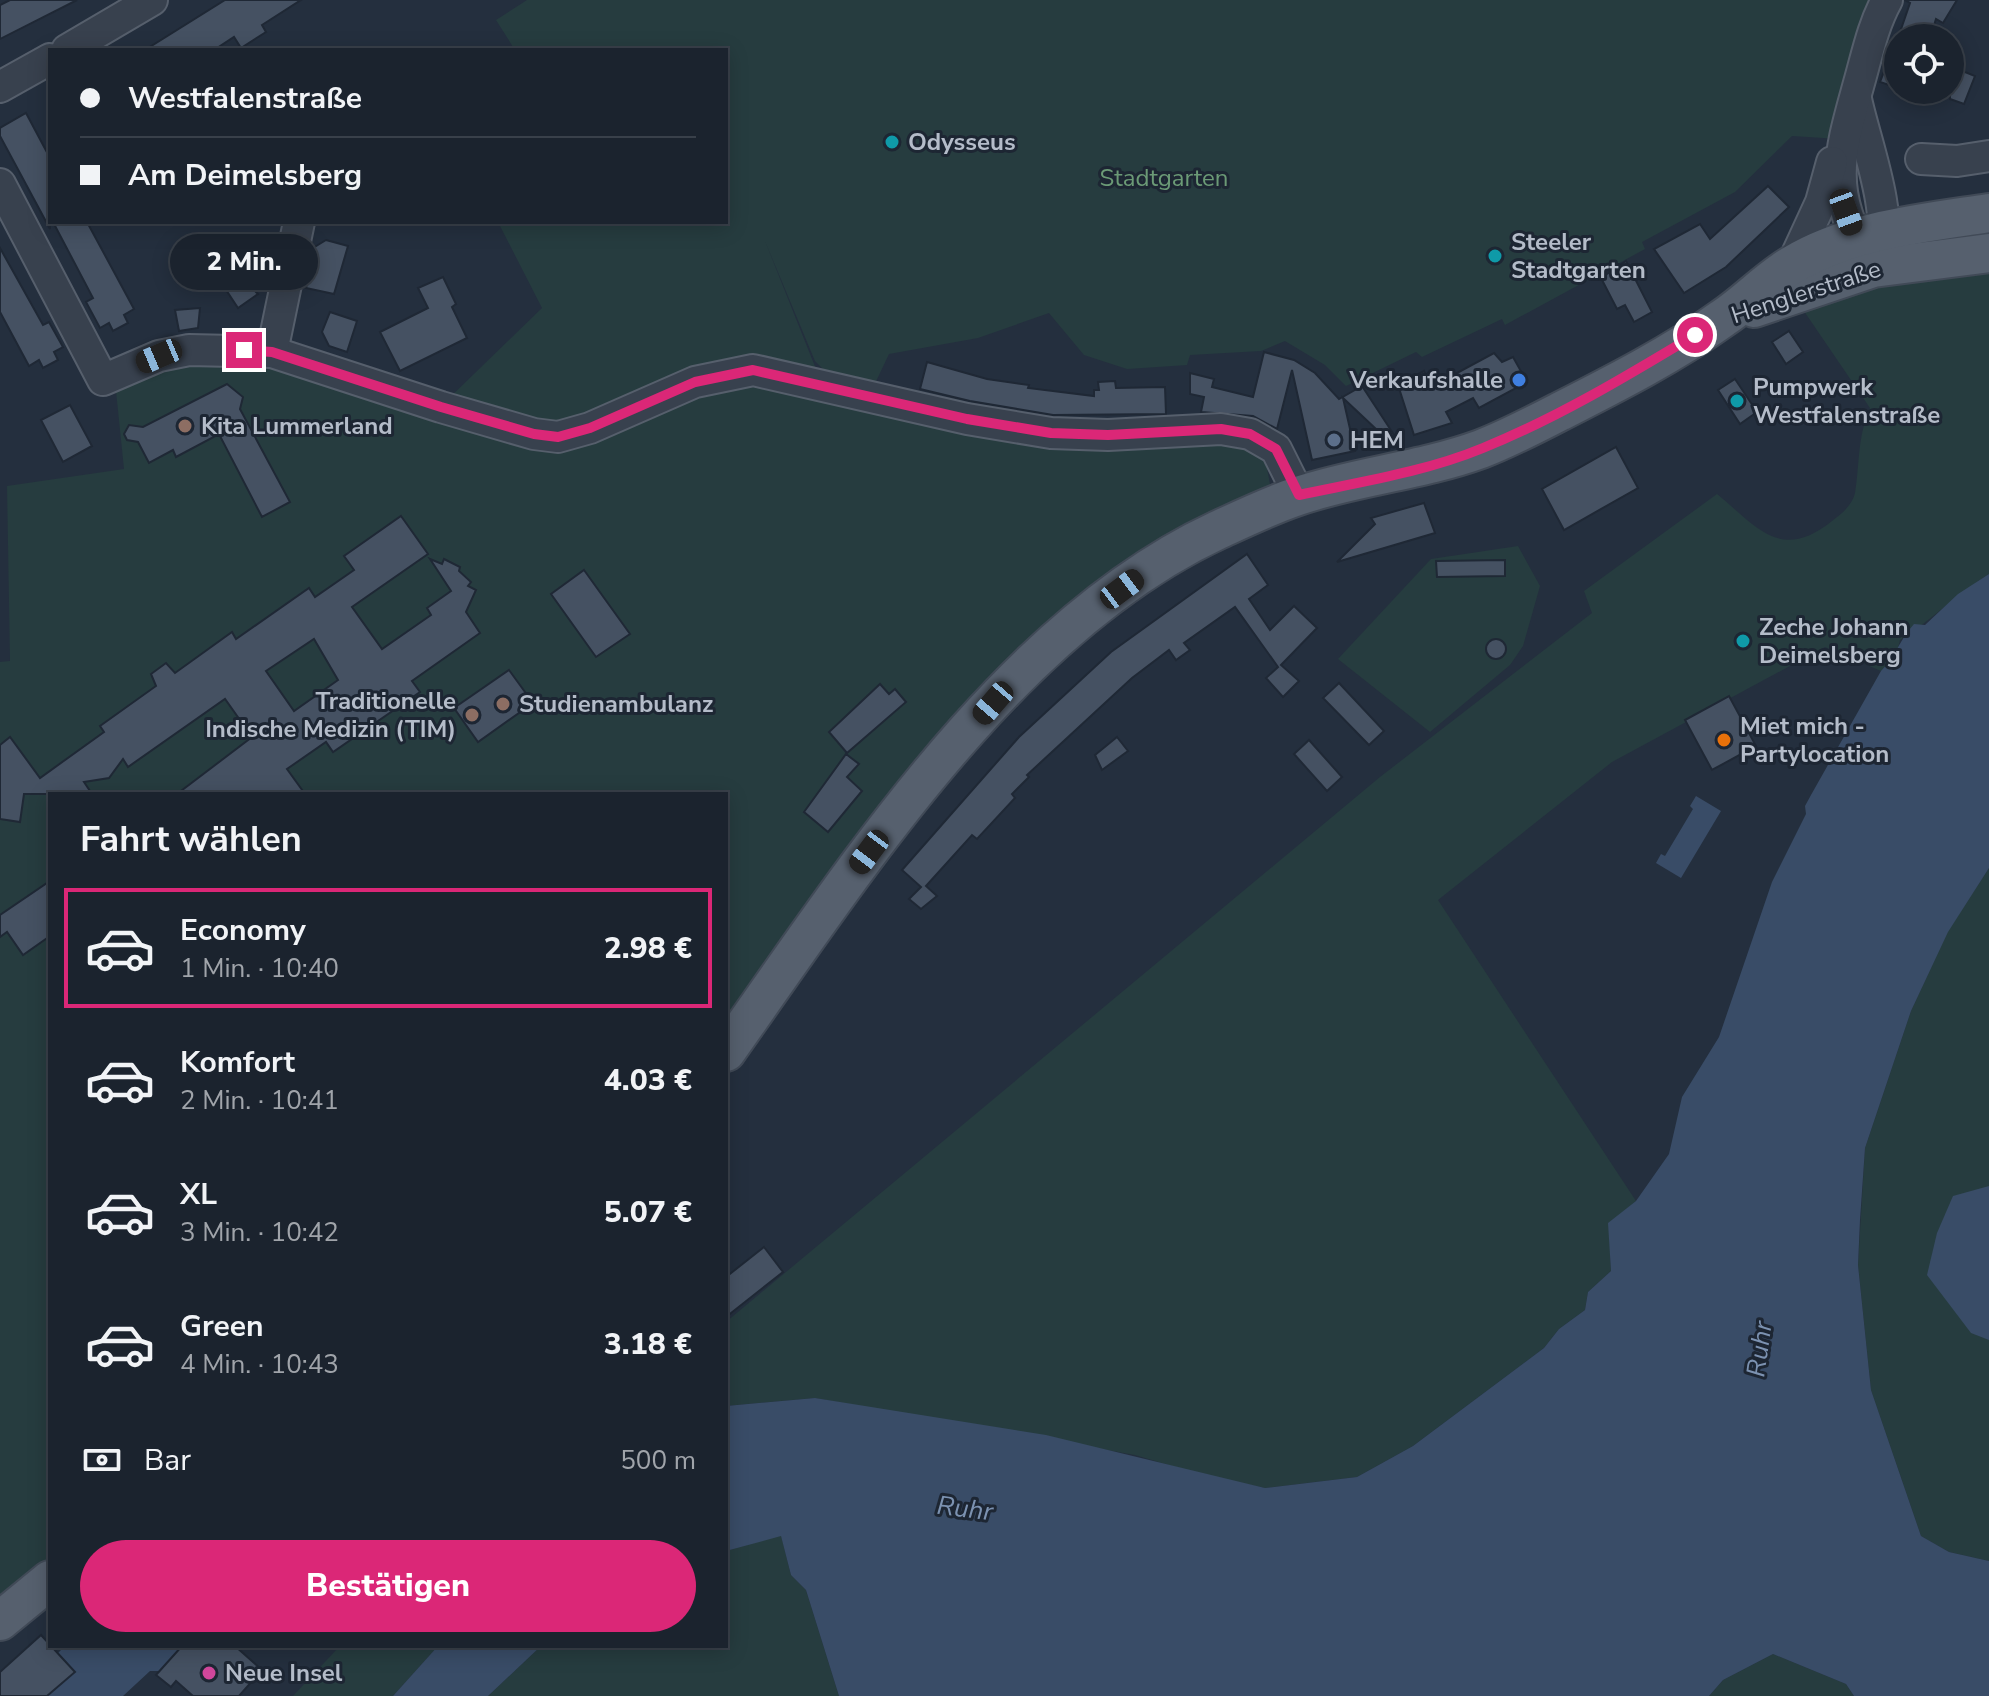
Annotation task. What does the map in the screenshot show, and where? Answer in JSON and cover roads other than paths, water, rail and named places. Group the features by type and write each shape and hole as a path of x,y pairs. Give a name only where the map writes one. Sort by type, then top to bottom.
{"main road":[{"name":"Henglerstraße","path":"1721,320 1792,265 1882,234 1989,213"},
{"name":"Henglerstraße","path":"1721,320 1882,234 1989,253"},
{"path":"728,1049 869,852 1010,684 1076,624 1145,571 1294,482 1407,472 1483,448 1618,381 1721,320"},
{"path":"0,1621 48,1582"}],"street":[{"path":"70,48 152,0"},
{"path":"1792,265 1821,202 1828,168 1840,150 1887,0"},
{"path":"0,87 48,60"},
{"path":"1855,96 1882,234"},
{"path":"1840,150 1843,203 1882,234"},
{"path":"1921,159 1957,161 1989,156"},
{"path":"0,184 103,380 159,356 189,350 272,352 376,388 534,434 558,437 582,431 695,382 753,370 967,419 1051,433 1108,435 1221,429 1250,434 1276,449 1294,482"},
{"path":"272,352 299,224"}],"water":[{"name":"Ruhr","path":"1989,574 1989,868 1948,932 1911,1011 1865,1148 1858,1265 1871,1390 1921,1536 1949,1552 1989,1561 1989,1696 1854,1696 1846,1684 1773,1654 1723,1680 1709,1696 839,1696 806,1590 791,1575 781,1536 728,1550 728,1406 815,1398 1046,1435 1265,1488 1357,1477 1413,1446 1544,1348 1559,1329 1585,1310 1588,1292 1611,1271 1608,1223 1636,1201 1669,1154 1682,1097 1719,1037 1772,882 1806,814 1805,806 1881,671 1909,630 1914,624 1925,625 1958,594"},
{"path":"1696,796 1721,811 1681,878 1656,863 1661,854 1665,856 1693,809 1690,806"},
{"path":"1989,1186 1989,1340 1971,1333 1927,1275 1937,1233 1953,1196"},
{"path":"63,1648 180,1648 160,1671 150,1671 123,1696 47,1696 74,1672 58,1653"},
{"path":"436,1648 539,1648 488,1696 393,1696"}],"place":[{"name":"Odysseus","path":"892,142"},
{"name":"Steeler Stadtgarten","path":"1495,256"},
{"name":"Verkaufshalle","path":"1519,380"},
{"name":"Pumpwerk Westfalenstraße","path":"1737,401"},
{"name":"Kita Lummerland","path":"185,426"},
{"name":"HEM","path":"1334,440"},
{"name":"Zeche Johann Deimelsberg","path":"1743,641"},
{"name":"Studienambulanz","path":"503,704"},
{"name":"Traditionelle Indische Medizin (TIM)","path":"472,715"},
{"name":"Miet mich - Partylocation","path":"1724,740"},
{"name":"Neue Insel","path":"209,1673"}],"park label":[{"name":"Stadtgarten","path":"1164,178"}]}
